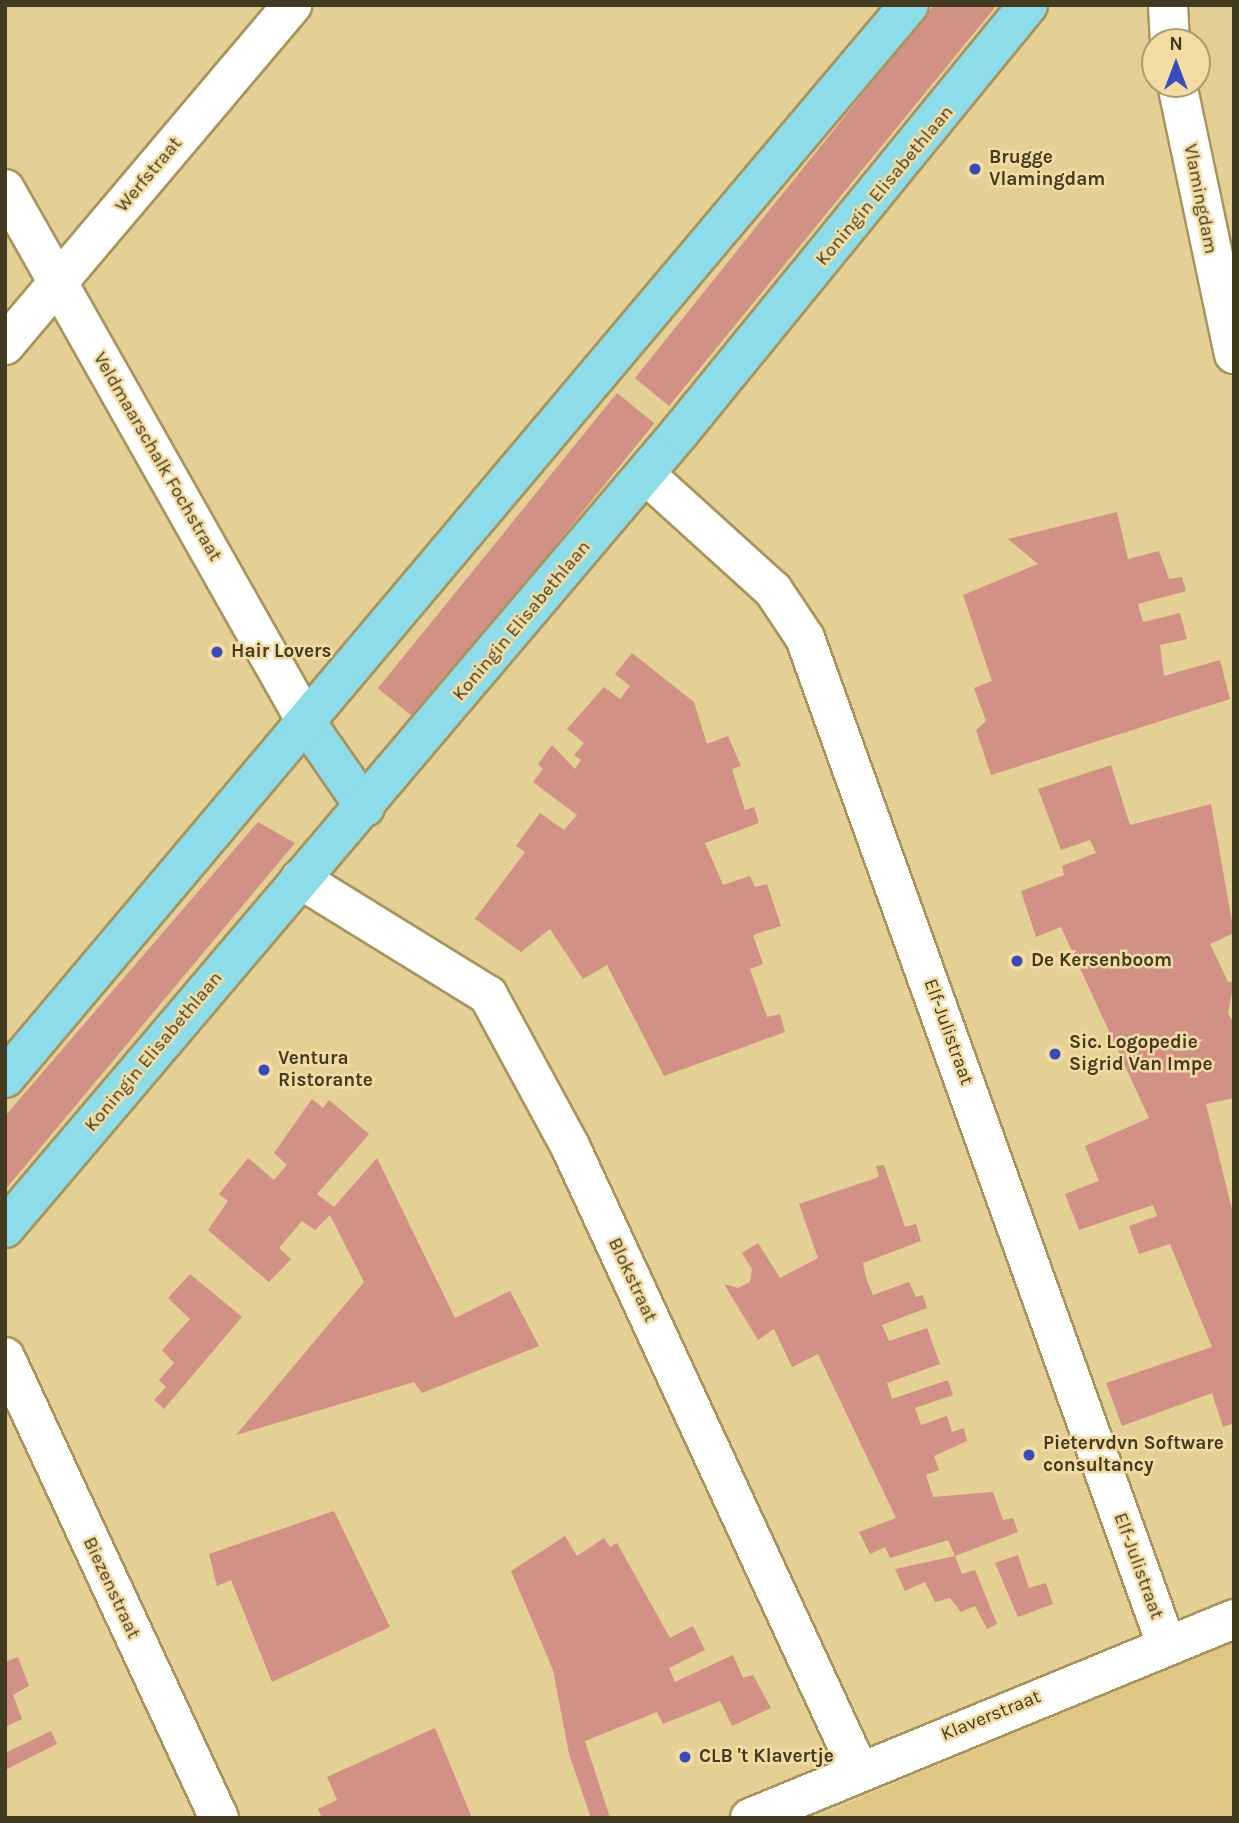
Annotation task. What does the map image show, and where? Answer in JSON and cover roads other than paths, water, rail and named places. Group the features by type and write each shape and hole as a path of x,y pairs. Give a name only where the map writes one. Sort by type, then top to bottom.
{"main road":[{"path":"5,1078 308,725 909,5"},
{"name":"Koningin Elisabethlaan","path":"5,1228 645,474 1028,5"},
{"path":"308,725 365,807"}],"street":[{"name":"Werfstraat","path":"5,345 292,5"},
{"path":"1168,5 1169,28"},
{"name":"Vlamingdam","path":"1180,98 1234,354"},
{"name":"Veldmaarschalk Fochstraat","path":"5,189 308,725"},
{"name":"Elf-Julistraat","path":"645,474 773,590 805,638 1166,1644"},
{"name":"Blokstraat","path":"300,879 488,995 570,1146 859,1771"},
{"name":"Biezenstraat","path":"5,1357 219,1818"},
{"name":"Klaverstraat","path":"750,1818 1166,1644 1234,1619"}],"place":[{"name":"Brugge Vlamingdam","path":"975,169"},
{"name":"Hair Lovers","path":"217,652"},
{"name":"De Kersenboom","path":"1017,961"},
{"name":"Sic. Logopedie Sigrid Van Impe","path":"1055,1054"},
{"name":"Ventura Ristorante","path":"264,1070"},
{"name":"Pietervdvn Software consultancy","path":"1029,1455"},
{"name":"CLB 't Klavertje","path":"685,1757"}]}
